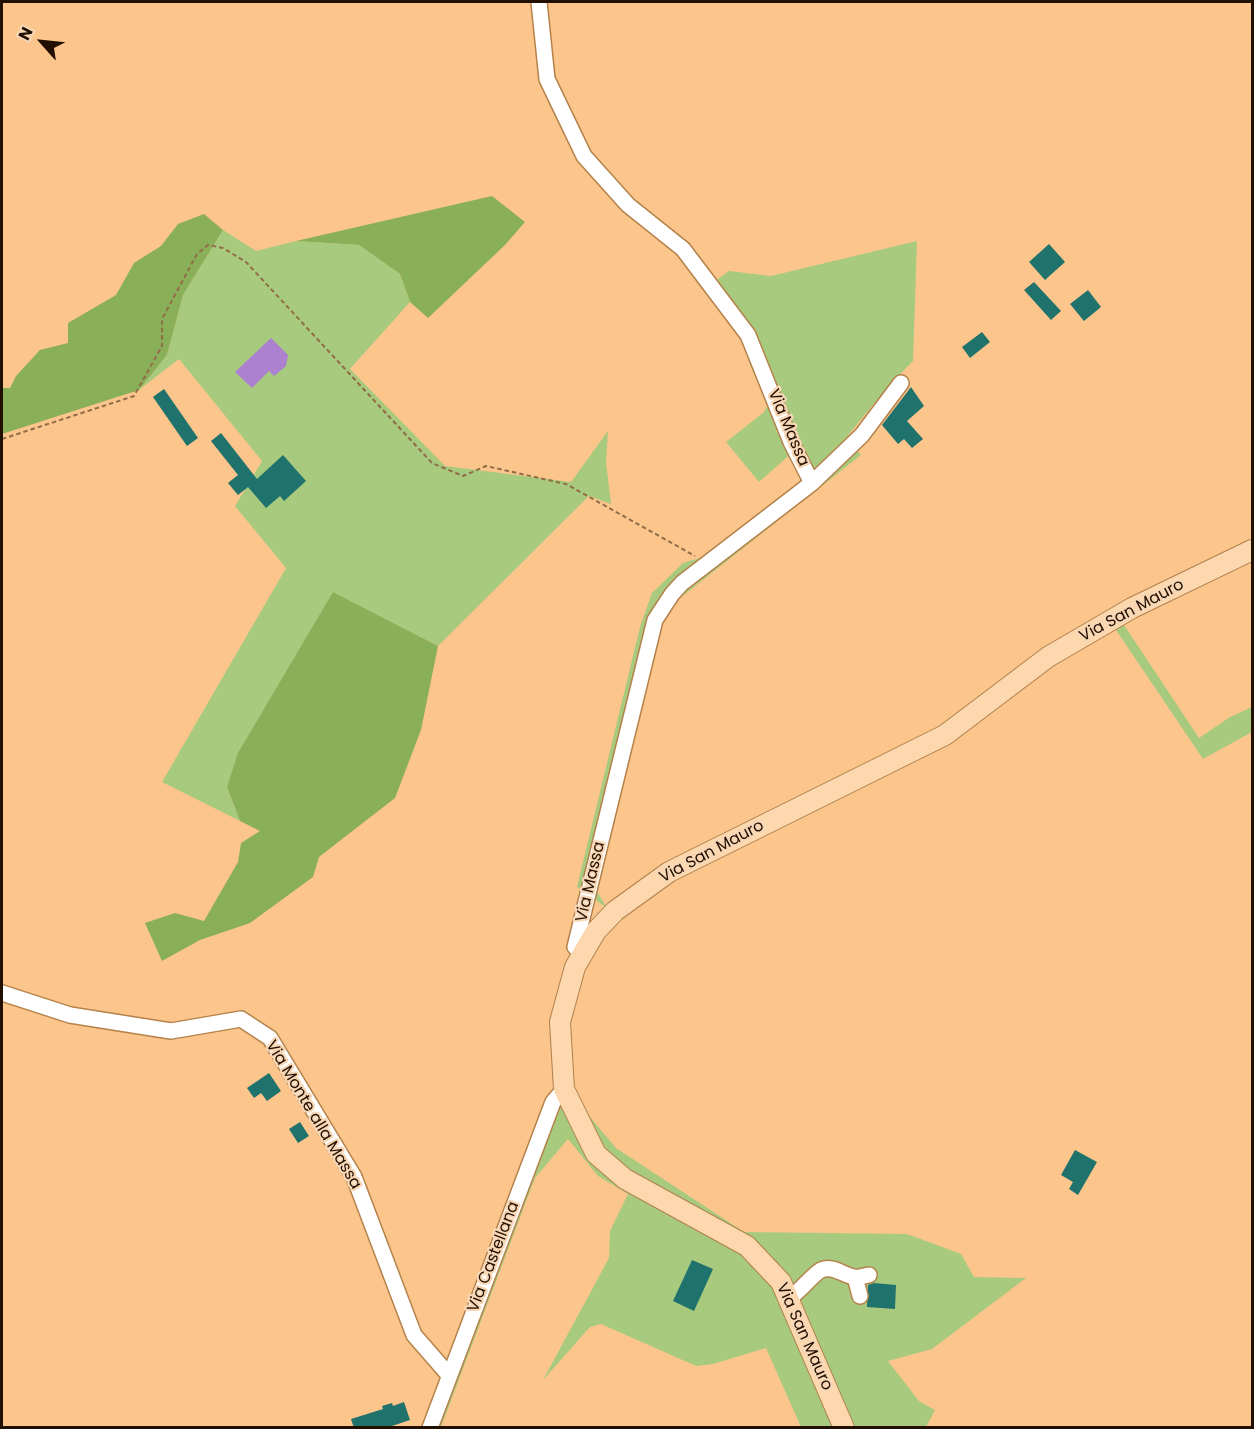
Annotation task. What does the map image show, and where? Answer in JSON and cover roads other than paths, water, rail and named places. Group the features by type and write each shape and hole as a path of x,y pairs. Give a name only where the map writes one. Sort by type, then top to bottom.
{"main road":[{"name":"Via San Mauro","path":"844,1428 781,1282 747,1246 624,1179 596,1154 564,1089 560,1022 582,954 596,931 615,911 669,872 945,735 1048,657 1132,608 1252,550"}],"street":[{"name":"Via Massa","path":"538,2 547,79 584,156 628,205 683,249 748,335 791,442 812,483 708,563 672,594 655,620 575,947 582,954"},
{"path":"812,483 862,435 901,383"},
{"name":"Via Monte alla Massa","path":"2,993 70,1015 171,1031 242,1019 270,1038 354,1177 414,1335 448,1374"},
{"name":"Via Castellana","path":"430,1428 448,1374 554,1102 564,1089"},
{"path":"788,1299 802,1290 815,1274 824,1269 862,1276 860,1296"}]}
